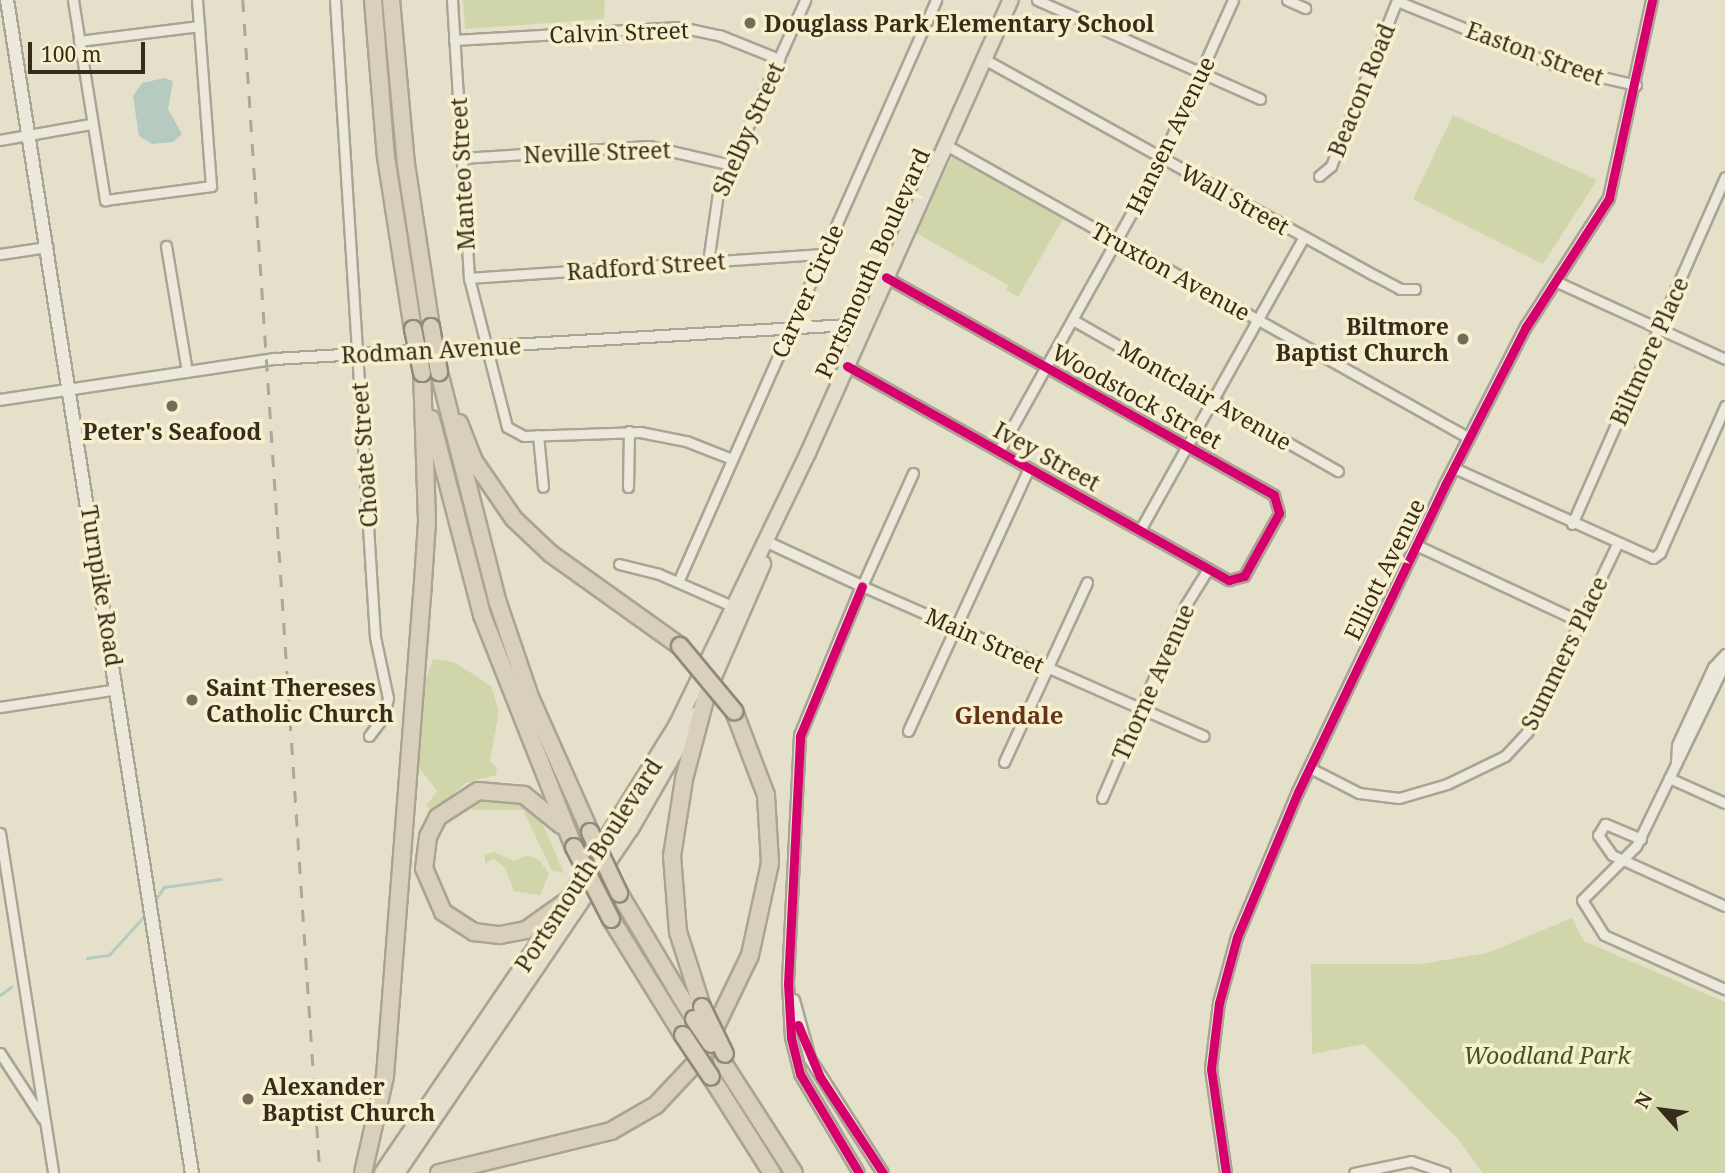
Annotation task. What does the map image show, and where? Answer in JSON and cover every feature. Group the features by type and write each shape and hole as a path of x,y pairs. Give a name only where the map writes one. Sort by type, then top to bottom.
{"highway":[{"path":"373,0 386,157 413,329 482,615 565,830 611,919 772,1173"},
{"path":"391,0 406,164 439,372 469,507 508,634 590,832 620,893 698,1013 794,1173"},
{"path":"439,372 474,461 514,519 551,554 680,646 734,711 766,795 770,863 750,955 701,1057 656,1105 611,1132 439,1173"},
{"path":"363,1173 385,1076 422,597 427,521 422,373"},
{"path":"698,1013 678,932 672,883 678,812 706,696"},
{"path":"565,830 524,795 478,791 438,817 428,837 424,868 429,891 443,912 464,928 488,935 526,930 567,901"}],"main road":[{"name":"Turnpike Road","path":"7,0 71,389 192,1173"},
{"name":"Portsmouth Boulevard","path":"382,1173 567,901 655,764 767,542 1011,0"},
{"name":"Portsmouth Boulevard","path":"397,1173 631,829 706,696 764,561 767,542"}],"street":[{"path":"73,0 105,200 211,186 197,0"},
{"name":"Choate Street","path":"335,0 375,637 388,698 384,716 369,736"},
{"name":"Manteo Street","path":"452,0 469,278 484,346 507,428 517,435 538,435"},
{"name":"Shelby Street","path":"708,262 714,205 806,0"},
{"name":"Carver Circle","path":"678,582 936,0"},
{"path":"1037,0 1260,99"},
{"name":"Hansen Avenue","path":"999,451 1162,158 1233,0"},
{"path":"1287,0 1305,8"},
{"name":"Easton Street","path":"1397,0 1563,68 1636,85"},
{"name":"Beacon Road","path":"1319,176 1331,166 1397,0"},
{"name":"Elliott Avenue","path":"1226,1173 1211,1086 1219,1003 1246,914 1310,768 1469,438 1555,281 1609,198 1636,85 1652,0"},
{"path":"79,41 199,26"},
{"name":"Calvin Street","path":"454,40 680,27 719,35 779,58"},
{"name":"Wall Street","path":"984,59 1400,289 1415,289"},
{"path":"0,140 91,124"},
{"name":"Truxton Avenue","path":"946,145 1469,438"},
{"name":"Neville Street","path":"462,159 649,146 731,165"},
{"name":"Biltmore Place","path":"1572,524 1725,177"},
{"path":"1140,530 1304,237"},
{"path":"166,246 187,371"},
{"path":"0,254 47,247"},
{"name":"Radford Street","path":"469,278 822,254"},
{"name":"Woodstock Street","path":"886,277 1274,495 1280,505 1244,576 1228,580"},
{"path":"1555,281 1725,359"},
{"name":"Montclair Avenue","path":"1073,320 1338,471"},
{"name":"Rodman Avenue","path":"0,400 187,371 357,354 865,324"},
{"name":"Ivey Street","path":"847,366 1228,580"},
{"path":"1454,468 1648,558 1660,553 1725,406"},
{"path":"628,487 629,431"},
{"path":"543,488 538,435 629,431 687,441 732,459"},
{"path":"908,732 1029,468"},
{"path":"859,1173 815,1106 791,1037 791,946 800,736 862,586 913,473"},
{"name":"Main Street","path":"767,542 1204,736"},
{"name":"Summers Place","path":"1310,768 1359,793 1390,799 1429,791 1494,763 1527,732 1617,544"},
{"path":"1416,545 1581,622"},
{"path":"619,564 678,582 734,607"},
{"name":"Thorne Avenue","path":"1102,798 1185,606 1208,569"},
{"path":"1004,762 1087,582"},
{"path":"1676,764 1677,745 1713,667 1725,654"},
{"path":"1725,663 1688,748 1676,764 1641,839 1626,861 1582,900 1604,935 1725,989"},
{"path":"0,707 117,689"},
{"path":"1669,778 1725,803"},
{"path":"1641,839 1607,824 1599,830 1608,851 1725,906"},
{"path":"0,832 53,1173"},
{"path":"791,946 799,1029 831,1093 883,1173"},
{"path":"0,1053 45,1122"},
{"path":"815,1106 831,1093"},
{"path":"1354,1173 1411,1161 1445,1173"}],"green space":[{"path":"463,0 605,0 604,19 465,29"},
{"path":"1453,115 1597,180 1543,264 1413,199"},
{"path":"952,157 1063,219 1018,297 1006,290 1008,285 916,233"},
{"path":"433,659 454,662 491,686 499,711 490,761 497,768 496,775 466,783 433,811 426,806 437,791 415,762 421,693"},
{"path":"486,796 516,801 541,820 564,873 552,871 523,810 472,810 472,800"},
{"path":"494,852 514,861 527,855 540,861 549,874 540,895 514,891 505,868 494,859 485,864 485,855"},
{"name":"Woodland Park","path":"1572,918 1584,941 1725,1002 1725,1173 1483,1173 1457,1138 1364,1044 1312,1054 1311,964 1421,964 1487,953"}],"shaded area":[{"path":"164,78 173,81 168,109 182,134 173,142 152,144 139,136 133,96 142,83"}],"waterway":[{"path":"156,899 164,887 220,879"},
{"path":"87,958 109,955 146,914"},
{"path":"0,995 11,987"}],"railway":[{"path":"243,0 320,1173"}],"cycle path":[{"path":"1226,1173 1211,1069 1219,1003 1237,937 1298,792 1445,485 1526,327 1609,198 1652,0"},
{"path":"847,366 1229,580 1244,576 1279,513 1274,495 886,277"},
{"path":"859,1173 800,1074 791,1037 788,984 800,736 862,586"},
{"path":"798,1025 820,1077 883,1173"}],"place":[{"name":"Douglass Park Elementary School","path":"750,23"},
{"name":"Biltmore Baptist Church","path":"1463,339"},
{"name":"Peter's Seafood","path":"172,406"},
{"name":"Saint Thereses Catholic Church","path":"192,700"},
{"name":"Alexander Baptist Church","path":"248,1099"}],"district":[{"name":"Glendale","path":"1009,715"}]}
